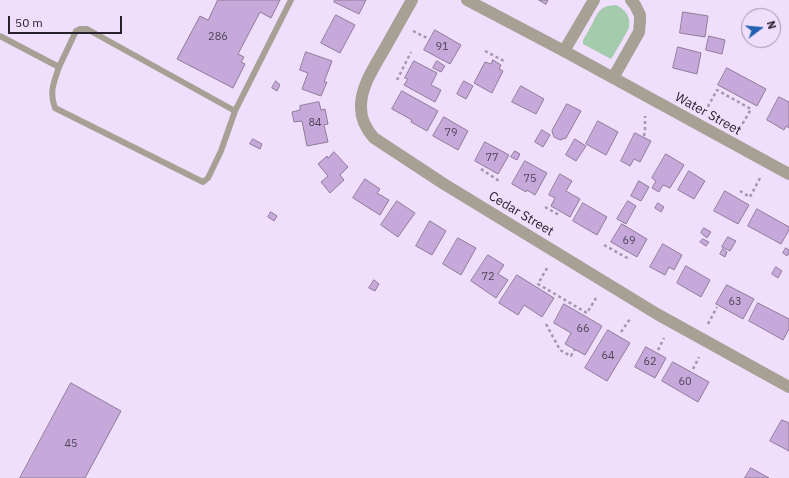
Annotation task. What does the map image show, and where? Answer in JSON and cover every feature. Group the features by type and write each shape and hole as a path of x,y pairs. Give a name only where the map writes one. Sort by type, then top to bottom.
{"street":[{"name":"Cedar Street","path":"412,0 368,78 361,99 362,118 368,131 374,138 444,184 650,310 789,387"},
{"path":"564,51 594,0"},
{"path":"613,78 640,30 640,15 631,0"},
{"name":"Water Street","path":"470,1 789,174"}],"lane":[{"path":"234,111 87,29 80,29 76,31 59,67 52,92 55,108 203,182 208,178 221,151 234,111 291,0"},
{"path":"0,36 59,67"}],"path":[{"path":"413,31 427,38"},
{"path":"485,50 504,61"},
{"path":"397,80 411,52"},
{"path":"704,113 717,90 735,98 751,109 738,132"},
{"path":"644,136 645,116"},
{"path":"481,169 499,181"},
{"path":"740,192 750,197 760,178"},
{"path":"544,207 559,215"},
{"path":"604,245 630,259"},
{"path":"547,268 538,284 586,313 596,298"},
{"path":"708,324 717,308"},
{"path":"621,332 630,319"},
{"path":"546,324 560,350 571,356 575,349"},
{"path":"658,350 664,338"},
{"path":"693,369 698,357"}],"green space":[{"path":"616,5 623,9 628,15 629,26 611,59 583,44 583,40 600,10 608,6"}],"building":[{"path":"218,0 280,0 271,18 260,12 238,54 244,57 241,62 245,64 233,88 177,59 200,16 208,20"},
{"path":"335,0 366,0 359,14 334,2"},
{"path":"539,0 548,0 546,4"},
{"path":"683,12 708,16 705,37 680,33"},
{"path":"336,15 355,25 340,53 321,43"},
{"path":"435,30 461,45 450,64 424,50"},
{"path":"709,36 725,40 722,54 706,50"},
{"path":"678,47 701,53 697,74 673,68"},
{"path":"306,52 332,61 324,82 327,82 321,96 302,89 308,73 300,70"},
{"path":"493,60 501,65 499,69 503,71 492,93 474,83 485,62 491,64"},
{"path":"414,61 437,73 431,85 441,90 435,102 404,85 408,79 405,78"},
{"path":"437,61 445,66 441,72 433,68"},
{"path":"727,68 766,89 757,106 718,85"},
{"path":"276,81 280,85 277,91 272,88"},
{"path":"464,81 473,86 466,99 457,94"},
{"path":"521,86 544,99 536,114 512,102"},
{"path":"402,91 438,111 427,131 411,122 412,120 392,109"},
{"path":"779,97 789,102 789,128 786,126 784,130 767,120"},
{"path":"319,102 321,110 325,109 328,124 324,125 328,142 307,146 302,121 294,122 292,112 300,110 300,106"},
{"path":"567,104 581,111 566,138 560,140 554,137 552,131"},
{"path":"444,117 468,131 458,150 433,136"},
{"path":"598,121 618,132 606,155 586,144"},
{"path":"542,130 550,135 543,147 535,142"},
{"path":"635,133 651,141 640,162 634,159 630,166 621,161"},
{"path":"253,139 262,144 260,149 250,144"},
{"path":"575,139 586,146 576,161 566,155"},
{"path":"485,142 509,155 498,174 475,161"},
{"path":"515,151 520,154 517,160 511,157"},
{"path":"334,152 348,167 340,175 344,180 330,193 321,182 328,176 318,164"},
{"path":"666,154 684,165 670,188 663,185 659,192 652,188 656,181 652,178"},
{"path":"525,161 547,173 535,195 512,184"},
{"path":"689,171 705,181 694,199 678,190"},
{"path":"560,174 572,181 566,191 580,199 570,217 551,206 555,198 549,195"},
{"path":"365,179 380,189 377,193 389,200 380,215 353,198"},
{"path":"639,181 649,187 641,201 631,196"},
{"path":"725,191 749,205 738,224 714,211"},
{"path":"397,201 415,213 398,237 381,225"},
{"path":"628,201 636,206 626,224 617,219"},
{"path":"583,203 607,217 597,235 573,221"},
{"path":"658,203 664,207 661,212 655,208"},
{"path":"757,209 789,227 789,230 781,244 748,226"},
{"path":"271,212 277,216 274,221 268,217"},
{"path":"430,221 446,231 432,255 416,246"},
{"path":"622,224 647,239 637,257 611,242"},
{"path":"704,228 711,232 707,238 701,233"},
{"path":"728,237 736,241 730,251 722,247"},
{"path":"458,238 476,248 461,275 443,264"},
{"path":"703,239 709,242 706,246 700,242"},
{"path":"663,244 682,255 674,270 669,267 665,275 650,267"},
{"path":"786,248 789,250 787,256 783,253"},
{"path":"723,249 727,252 725,257 720,254"},
{"path":"488,255 504,265 498,274 508,280 496,298 471,281"},
{"path":"686,266 710,280 701,297 677,283"},
{"path":"776,267 782,271 778,278 772,274"},
{"path":"517,275 554,298 542,317 524,305 518,315 499,303"},
{"path":"374,280 379,284 375,291 369,288"},
{"path":"727,285 754,299 743,319 716,304"},
{"path":"758,303 789,319 789,329 783,340 749,321"},
{"path":"564,304 602,326 585,355 565,344 571,333 554,323"},
{"path":"608,330 630,343 607,381 585,368"},
{"path":"646,347 666,358 655,378 635,367"},
{"path":"673,362 709,382 698,402 662,381"},
{"path":"71,383 121,411 85,478 20,478"},
{"path":"782,420 789,423 789,451 770,441"},
{"path":"751,468 769,478 745,478"}]}
